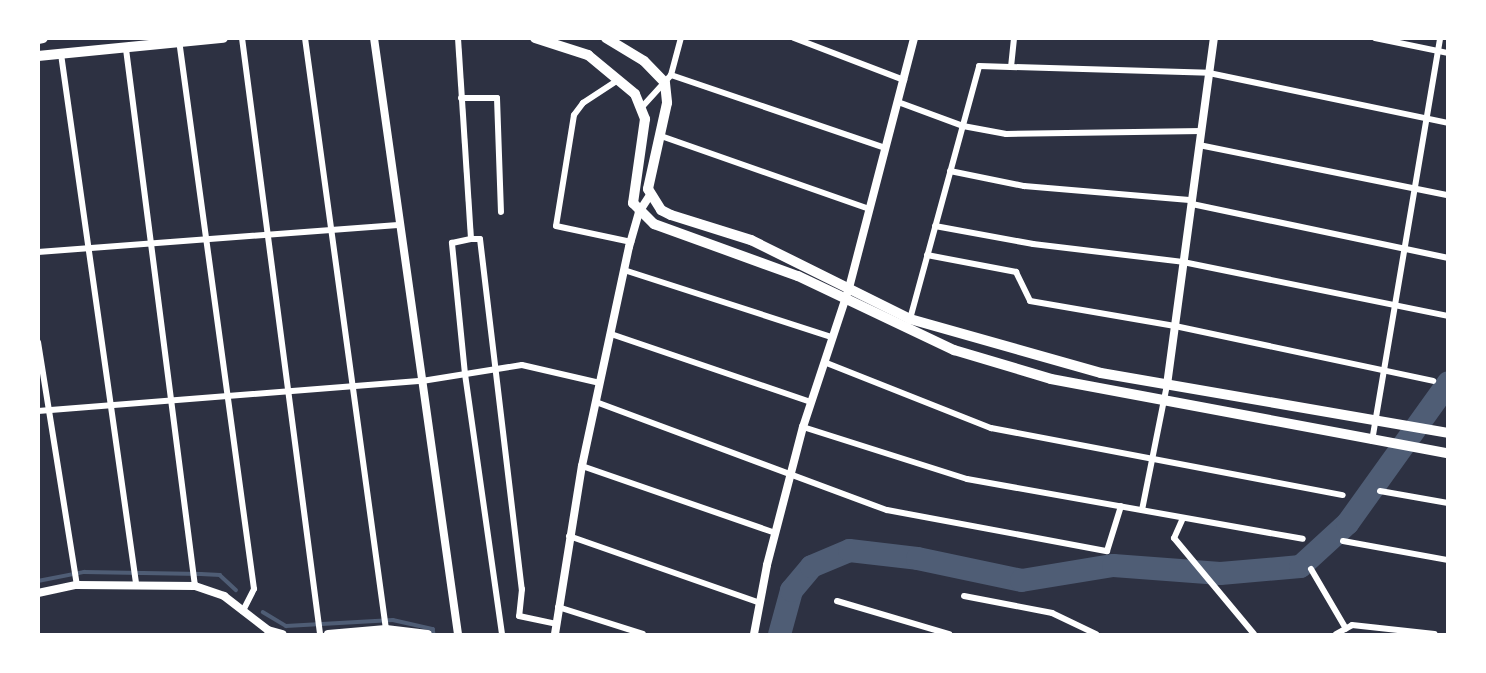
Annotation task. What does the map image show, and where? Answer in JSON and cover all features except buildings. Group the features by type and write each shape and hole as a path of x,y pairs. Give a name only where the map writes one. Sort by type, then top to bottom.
{"main road":[{"path":"38,56 126,50 179,41 223,38"},
{"path":"535,38 589,55 620,79 642,107 645,119 632,192 639,212 654,224 798,276 845,302 954,349 1051,379 1447,453"},
{"path":"606,38 668,79 667,103 650,195 670,215 751,240 910,319 1101,373 1447,433"}],"street":[{"path":"242,38 321,631"},
{"path":"305,38 355,385 386,626"},
{"path":"373,38 458,635"},
{"path":"458,38 471,239"},
{"path":"642,107 668,79 681,38"},
{"path":"794,38 904,80"},
{"path":"754,635 775,533 803,427 849,288 914,38"},
{"path":"1011,67 1014,38"},
{"path":"1142,510 1167,385 1214,38"},
{"path":"1374,38 1447,53"},
{"path":"1372,441 1429,119 1440,38"},
{"path":"179,41 254,589 243,611"},
{"path":"126,50 174,400 195,582"},
{"path":"61,54 136,565 136,580"},
{"path":"910,319 979,66 1209,73 1447,123"},
{"path":"620,79 583,103 574,115 556,226 631,242"},
{"path":"668,79 885,148"},
{"path":"461,98 497,98 500,212"},
{"path":"898,102 962,126 1006,134 1202,131"},
{"path":"661,136 869,209"},
{"path":"1199,145 1447,195"},
{"path":"950,171 1024,186 1192,202 1447,258"},
{"path":"555,635 582,466 624,270 639,212 650,195"},
{"path":"38,252 398,225"},
{"path":"935,226 1033,244 1183,262 1447,316"},
{"path":"502,635 465,374 452,243 471,239 480,239 522,589 519,616 556,624"},
{"path":"927,255 1016,272 1030,301 1175,326 1433,381"},
{"path":"624,270 832,337"},
{"path":"611,334 811,402"},
{"path":"38,342 76,581"},
{"path":"824,362 991,428 1343,495"},
{"path":"38,411 422,380 522,365 600,383"},
{"path":"596,402 791,472 887,510 1107,551 1121,506"},
{"path":"803,427 967,479 1303,539"},
{"path":"582,466 775,533"},
{"path":"1380,491 1447,503"},
{"path":"1183,518 1174,538 1183,545 1254,635"},
{"path":"569,536 760,603"},
{"path":"1343,541 1447,560"},
{"path":"1311,569 1346,629"},
{"path":"38,593 76,581 195,582 224,596 282,635"},
{"path":"964,596 1052,614 1096,635"},
{"path":"837,601 948,635"},
{"path":"558,607 643,635"},
{"path":"1336,635 1352,625 1435,635"},
{"path":"328,635 386,626 428,635"}],"waterway":[{"path":"779,634 791,590 811,566 849,550 917,558 1021,580 1113,565 1220,573 1300,566 1347,523 1448,382"},
{"path":"38,581 84,572 201,574 220,575 236,590"},
{"path":"263,612 286,626 393,620 433,629 434,634"}]}
